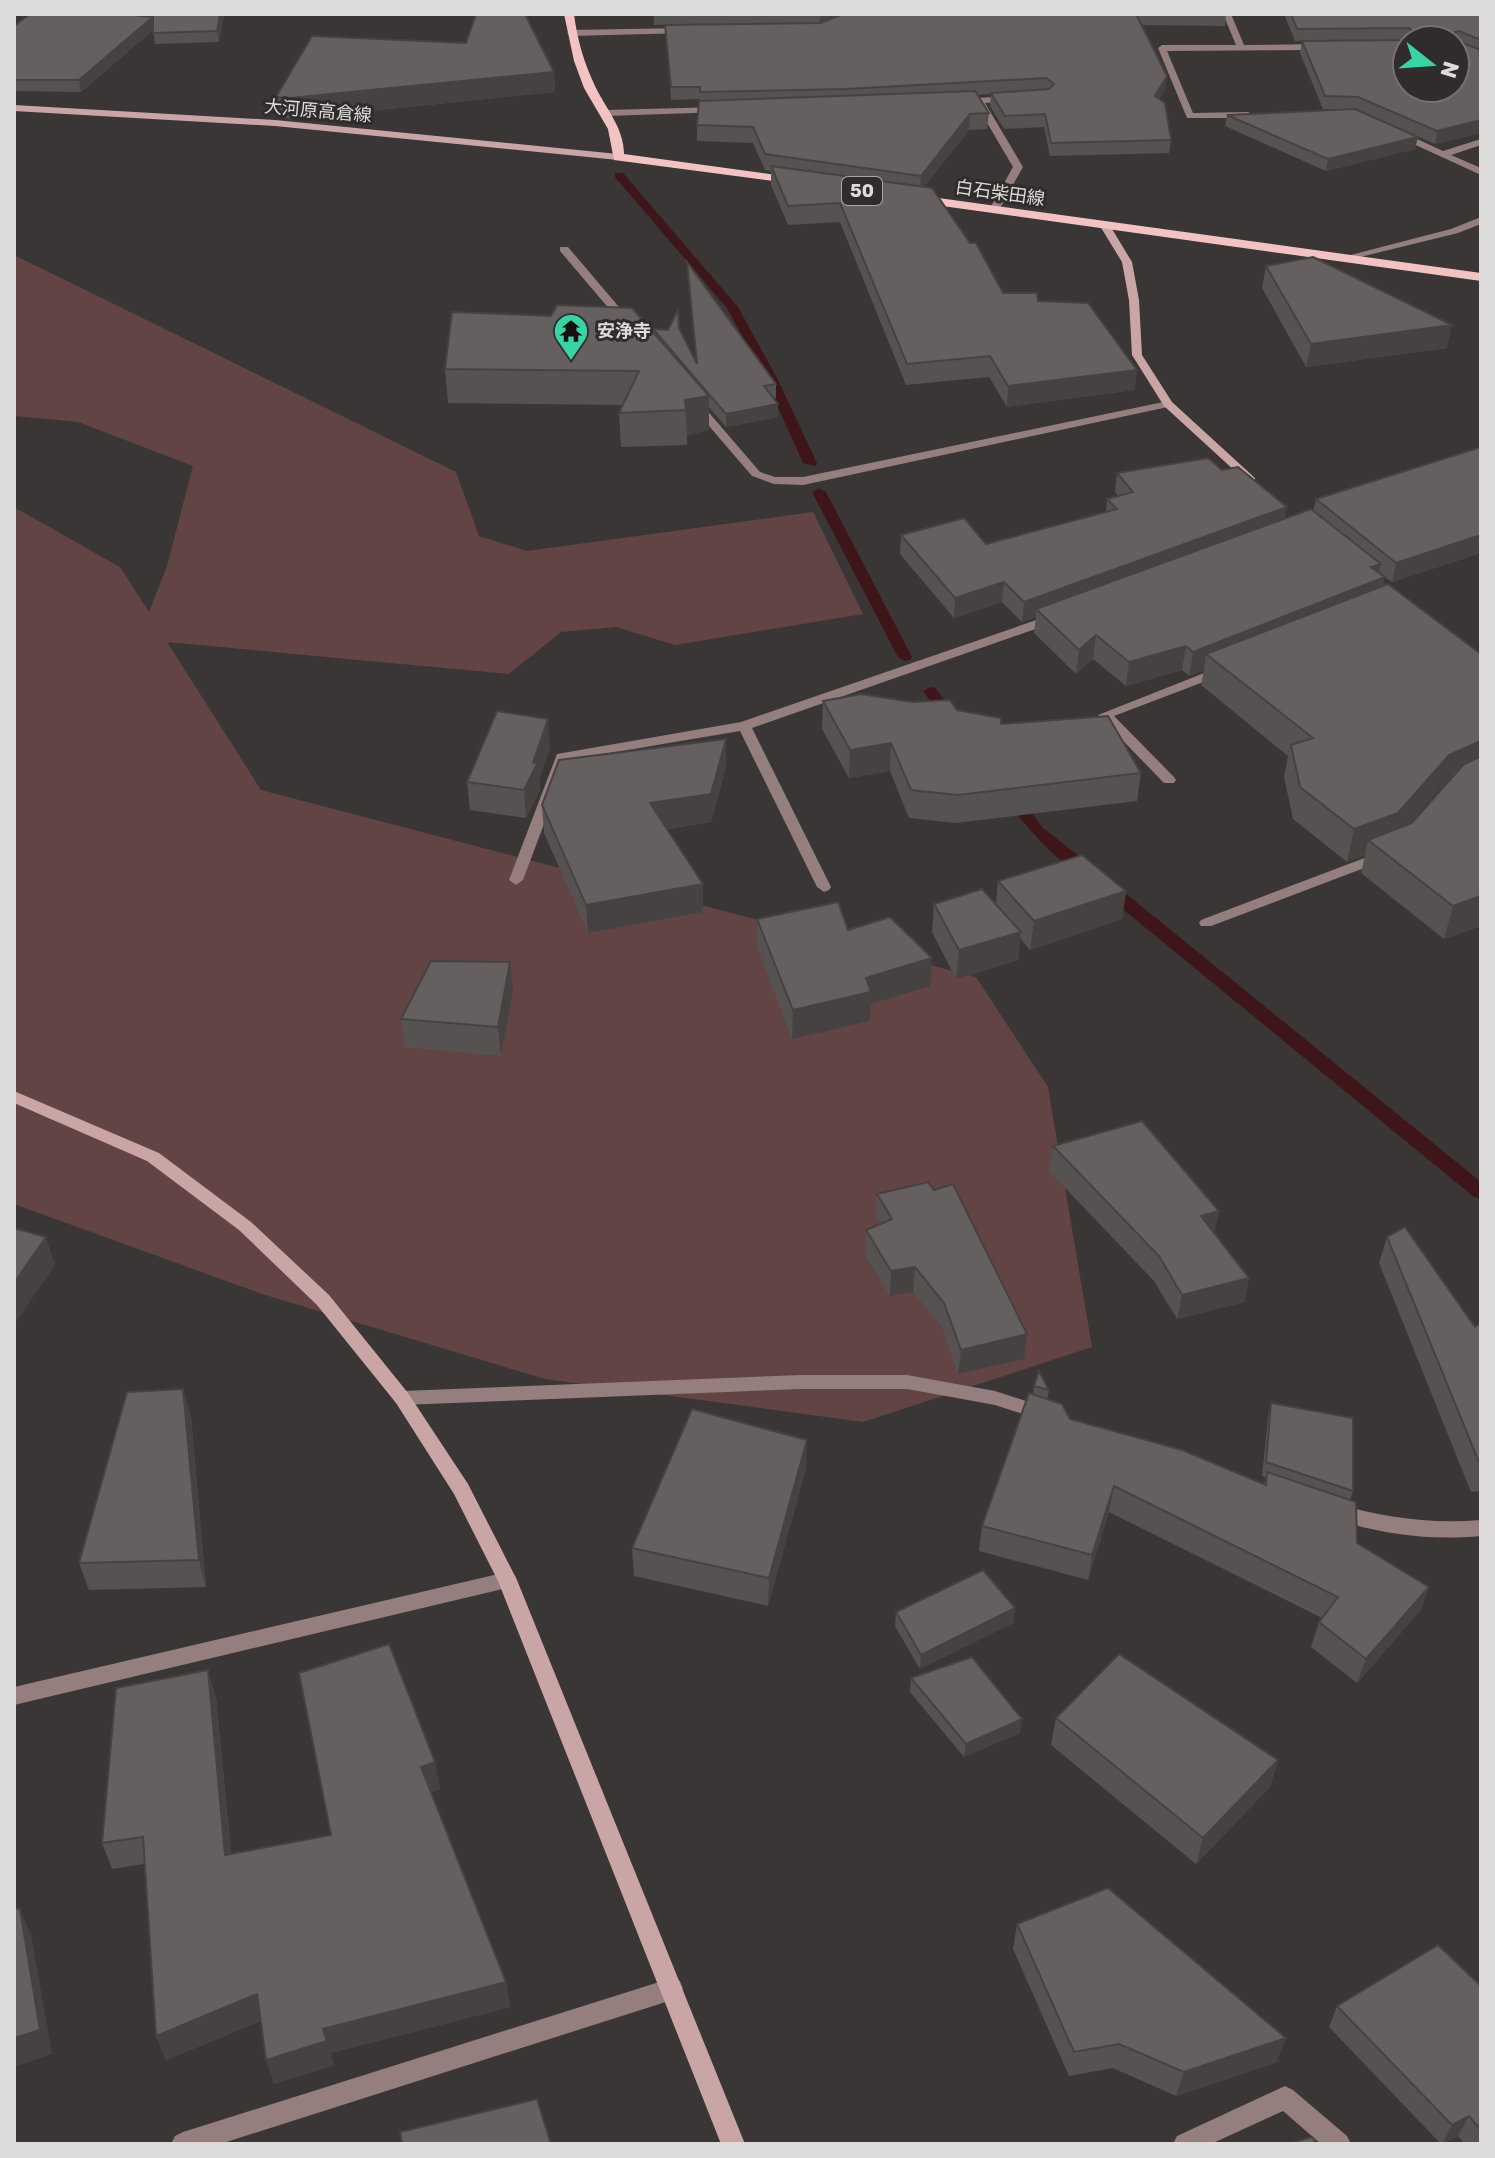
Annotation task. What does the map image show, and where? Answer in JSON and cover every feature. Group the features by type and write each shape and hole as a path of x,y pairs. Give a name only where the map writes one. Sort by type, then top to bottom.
{"main road":[{"path":"569,14 571,33 590,89 620,142 618,157 806,183"},
{"name":"白石柴田線","path":"900,197 1481,277"}],"street":[{"path":"1227,14 1241,47"},
{"path":"571,33 696,31"},
{"path":"1263,115 1190,116 1162,48 1332,47"},
{"path":"949,102 1019,98"},
{"path":"979,101 1018,167 994,210"},
{"name":"大河原高倉線","path":"14,108 275,123 618,157"},
{"path":"606,113 733,110"},
{"path":"1394,131 1481,172"},
{"path":"1443,154 1481,142"},
{"path":"1348,257 1454,231 1481,220"},
{"path":"1105,226 1127,262 1134,300 1137,355 1168,404 1258,485"},
{"path":"564,249 635,332"},
{"path":"685,391 756,474 774,480 803,481 1168,404"},
{"path":"516,880 562,757 744,726 1074,611"},
{"path":"1169,780 1105,715 1239,663"},
{"path":"744,726 824,887"},
{"path":"1206,923 1397,851"},
{"path":"14,1097 153,1157 245,1226 323,1300 402,1398 461,1489 507,1580 733,2144"},
{"path":"402,1398 800,1382 907,1382 995,1398 1069,1422"},
{"path":"1319,1506 1398,1529 1450,1531 1481,1528"},
{"path":"14,1696 507,1580"},
{"path":"183,2144 672,1989"},
{"path":"1185,2144 1285,2098 1339,2144"}],"shaded area":[{"path":"14,255 456,472 479,536 527,551 813,512 863,614 675,645 616,627 561,632 509,674 167,642 261,790 976,977 1048,1087 1092,1347 863,1422 545,1379 262,1294 14,1204 14,507 120,567 149,612 167,566 193,466 78,422 14,416"}],"building":[{"path":"30,14 153,17 79,80 14,80 14,26"},
{"path":"153,14 220,14 217,31 153,33"},
{"path":"476,14 525,14 554,72 276,97 312,36 466,43"},
{"path":"843,14 1136,14 1167,76 1155,96 1165,103 1171,140 1051,143 1045,114 1005,116 991,93 1049,89 1054,84 1046,78 845,89 700,92 700,87 671,87 665,25 821,23"},
{"path":"1291,14 1481,14 1481,40 1471,36 1471,24 1391,24 1391,28 1297,29"},
{"path":"1391,40 1391,104 1471,104 1471,46 1481,50 1481,120 1437,131 1358,97 1325,96 1302,41"},
{"path":"975,91 989,113 970,114 921,176 765,154 753,127 697,125 699,101"},
{"path":"1355,109 1418,137 1328,159 1227,115"},
{"path":"771,166 932,188 970,243 976,243 1003,293 1037,293 1038,301 1088,303 1137,370 1008,386 990,356 907,364 840,203 788,206"},
{"path":"1313,257 1452,325 1311,344 1266,266"},
{"path":"687,262 776,384 764,386 778,404 726,414 653,329 668,330 678,310 679,328 697,364"},
{"path":"557,305 632,308 709,396 685,400 686,410 619,413 639,371 445,369 452,312 551,316"},
{"path":"1481,447 1481,535 1396,563 1316,499"},
{"path":"1208,458 1222,470 1238,467 1287,507 1024,602 1004,582 955,598 901,535 964,518 986,544 1117,509 1107,499 1133,492 1117,473"},
{"path":"1311,509 1381,564 1371,567 1385,577 1193,652 1186,646 1129,662 1096,635 1079,650 1036,609"},
{"path":"1388,584 1481,654 1481,741 1449,755 1398,813 1354,829 1300,787 1291,745 1313,738 1206,654"},
{"path":"861,694 912,702 950,700 957,710 1001,718 1001,724 1108,716 1141,773 958,795 911,790 891,743 850,750 823,701"},
{"path":"497,711 548,719 533,763 538,762 524,790 467,782"},
{"path":"726,739 711,794 650,803 703,884 586,905 542,805 559,760"},
{"path":"1481,756 1481,896 1453,906 1368,840 1412,823 1463,765"},
{"path":"1082,855 1126,891 1034,921 998,881"},
{"path":"982,889 1021,932 959,950 934,904"},
{"path":"838,902 848,930 890,917 932,958 866,978 871,992 793,1010 757,919"},
{"path":"431,961 510,962 498,1027 401,1019"},
{"path":"1142,1121 1219,1211 1201,1216 1249,1278 1182,1295 1159,1256 1053,1146"},
{"path":"928,1182 934,1190 953,1184 1027,1334 961,1350 944,1303 915,1267 891,1271 866,1230 892,1219 877,1194"},
{"path":"1405,1227 1475,1327 1481,1323 1481,1467 1387,1237"},
{"path":"14,1228 46,1237 14,1283"},
{"path":"1039,1371 1049,1390 1034,1386"},
{"path":"183,1389 199,1560 79,1563 127,1392"},
{"path":"1029,1393 1062,1404 1070,1419 1182,1450 1266,1485 1267,1472 1356,1502 1357,1543 1429,1587 1366,1659 1319,1622 1338,1597 1114,1486 1092,1555 982,1526"},
{"path":"1271,1403 1353,1418 1353,1491 1266,1462"},
{"path":"692,1409 807,1440 769,1578 632,1548"},
{"path":"983,1570 1015,1608 921,1655 896,1612"},
{"path":"389,1644 435,1762 421,1767 506,1982 323,2029 327,2041 266,2060 257,1994 156,2036 143,1837 102,1843 116,1688 208,1670 225,1855 331,1835 299,1673"},
{"path":"1119,1654 1278,1760 1203,1838 1056,1718"},
{"path":"972,1657 1022,1719 966,1744 911,1678"},
{"path":"1108,1888 1286,2038 1184,2072 1119,2044 1074,2052 1017,1924"},
{"path":"14,1908 20,1909 40,2030 14,2038"},
{"path":"1438,1945 1481,1986 1481,2130 1469,2116 1452,2125 1337,2006"},
{"path":"537,2099 551,2144 402,2144 400,2132"},
{"path":"1312,2137 1317,2144 1288,2144"}],"waterway":[{"path":"619,175 732,307 772,380 810,463"},
{"path":"819,492 905,657"},
{"path":"930,691 953,721"},
{"path":"1010,795 1037,831 1088,872"},
{"path":"1108,888 1481,1192"}],"place":[{"name":"安浄寺","path":"571,362"}]}
